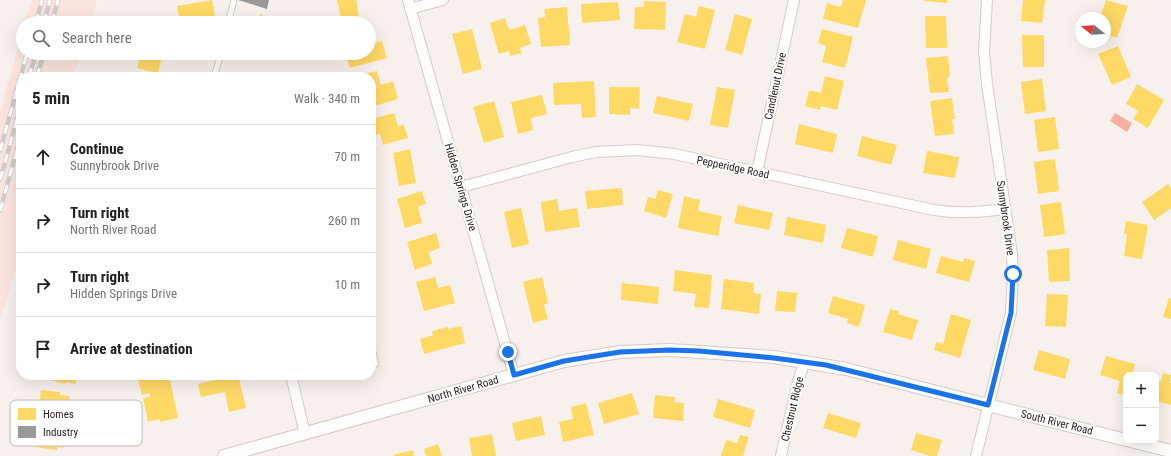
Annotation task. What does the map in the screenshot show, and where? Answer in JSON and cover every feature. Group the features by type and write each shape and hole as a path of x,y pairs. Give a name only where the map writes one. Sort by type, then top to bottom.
{"street":[{"path":"409,5 443,0"},
{"name":"Candlenut Drive","path":"757,172 794,0"},
{"name":"Sunnybrook Drive","path":"976,456 1004,343 1011,305 1013,268 986,64 984,39 987,0"},
{"name":"Hidden Springs Drive","path":"409,5 514,375"},
{"name":"Pepperidge Road","path":"461,187 572,157 616,151 655,151 934,210 965,213 1005,209"},
{"name":"North River Road","path":"224,456 564,361 620,352 670,350 766,357 804,362 846,369 988,405"},
{"name":"Chestnut Ridge","path":"781,456 804,362"},
{"path":"292,380 305,434"},
{"name":"South River Road","path":"988,405 1123,439"},
{"path":"1143,444 1171,451"}],"lane":[{"path":"230,16 234,0"},
{"path":"215,72 219,60"}],"shaded area":[{"path":"32,0 97,0 92,16 27,16"},
{"path":"16,55 16,60 79,60 75,72 16,72 16,268 0,321 0,112"},
{"path":"1115,113 1132,123 1127,132 1110,121"}],"building: Homes":[{"path":"212,0 215,16 179,16 177,6"},
{"path":"337,0 359,0 356,1 359,16 340,16"},
{"path":"843,0 866,0 858,28 823,19 827,3 841,7"},
{"path":"947,0 947,3 924,1"},
{"path":"1023,0 1045,0 1042,23 1021,21"},
{"path":"1106,0 1128,6 1117,38 1111,36 1111,12 1102,12"},
{"path":"644,1 666,2 665,30 634,29 635,7 644,7"},
{"path":"618,2 620,20 582,23 581,4"},
{"path":"699,6 715,10 705,49 677,42 685,14 696,17"},
{"path":"567,7 570,45 541,47 538,18 545,17 544,9"},
{"path":"735,14 752,19 742,55 725,50"},
{"path":"925,16 946,16 947,48 926,48"},
{"path":"505,18 509,30 525,25 531,44 520,48 522,53 510,56 509,51 499,54 490,23"},
{"path":"472,29 482,69 463,74 452,34"},
{"path":"822,29 853,37 845,68 822,62 826,46 818,43"},
{"path":"1022,35 1044,35 1044,67 1023,67"},
{"path":"382,41 387,58 350,68 347,60 376,60 376,42"},
{"path":"1118,46 1131,77 1112,85 1098,54"},
{"path":"948,56 950,77 947,77 949,92 930,93 926,58"},
{"path":"139,60 161,60 158,72 137,68"},
{"path":"377,71 381,85 393,81 398,99 376,106 376,72 372,72"},
{"path":"825,76 844,81 837,110 821,106 820,110 805,106 809,90 821,93"},
{"path":"1042,79 1046,111 1025,114 1021,82"},
{"path":"594,81 596,117 582,118 581,104 554,105 553,83"},
{"path":"1137,84 1164,100 1148,128 1133,119 1138,111 1126,104"},
{"path":"609,87 640,87 639,109 630,108 630,115 609,114"},
{"path":"717,87 735,90 728,128 710,125"},
{"path":"542,95 547,114 531,118 533,130 518,134 511,102"},
{"path":"657,96 693,104 689,121 653,113"},
{"path":"952,98 955,119 952,119 954,134 935,136 930,101"},
{"path":"494,101 504,137 484,143 473,107"},
{"path":"394,113 398,126 404,125 408,138 383,145 380,134 376,135 376,118"},
{"path":"1055,117 1059,149 1038,152 1034,120"},
{"path":"799,124 837,134 833,153 795,144"},
{"path":"862,136 897,145 891,165 857,156"},
{"path":"410,149 416,183 399,186 393,153"},
{"path":"927,151 959,157 955,178 923,173"},
{"path":"1055,159 1059,191 1038,194 1034,162"},
{"path":"1168,184 1171,188 1171,208 1154,220 1142,202"},
{"path":"622,188 623,205 587,209 585,191"},
{"path":"658,190 673,194 666,218 644,211 648,197 655,199"},
{"path":"422,191 426,204 418,207 422,223 405,228 397,199"},
{"path":"684,196 700,200 698,211 722,216 718,236 678,228"},
{"path":"557,199 559,211 577,208 580,227 545,232 541,202"},
{"path":"1061,202 1065,234 1044,237 1040,205"},
{"path":"738,205 773,213 769,230 734,223"},
{"path":"521,208 529,244 512,248 504,212"},
{"path":"787,217 826,225 823,243 784,235"},
{"path":"1126,221 1148,225 1142,259 1124,256 1127,234 1124,234"},
{"path":"847,228 878,236 873,257 841,248"},
{"path":"436,233 440,248 429,252 432,264 415,270 407,242"},
{"path":"898,240 931,249 926,269 893,260"},
{"path":"1069,248 1070,281 1049,282 1047,250"},
{"path":"941,256 963,262 964,258 975,261 969,282 936,273"},
{"path":"675,270 712,275 709,308 694,307 696,294 673,291"},
{"path":"435,277 438,288 450,285 455,303 424,311 416,282"},
{"path":"542,277 548,303 544,305 548,319 533,323 523,282"},
{"path":"724,279 754,283 753,293 761,294 759,314 721,309"},
{"path":"622,283 659,287 658,304 621,300"},
{"path":"777,291 797,293 795,312 775,311"},
{"path":"1047,294 1068,295 1066,327 1045,326"},
{"path":"833,296 865,305 859,327 847,323 848,319 828,313"},
{"path":"1169,298 1171,298 1171,319 1163,317"},
{"path":"890,309 899,311 898,314 918,320 912,340 883,332"},
{"path":"951,314 971,320 960,358 934,350 936,342 943,344"},
{"path":"461,326 465,343 424,354 420,339 433,335 432,331 448,327 448,329"},
{"path":"1039,350 1070,359 1065,379 1033,370"},
{"path":"1106,356 1135,364 1133,372 1123,372 1123,394 1117,393 1120,381 1100,375"},
{"path":"1163,373 1171,375 1171,405 1159,402 1159,381 1161,381"},
{"path":"50,380 76,380 75,384 66,382 65,384"},
{"path":"138,380 170,380 178,418 160,422 160,419 148,422 143,398 150,397 150,393 142,395"},
{"path":"214,380 239,380 246,408 229,412 225,392 201,397 198,384"},
{"path":"41,390 60,392 60,395 70,396 70,400 40,400"},
{"path":"632,393 639,414 604,424 598,403"},
{"path":"655,395 675,397 674,402 684,403 683,421 653,418"},
{"path":"718,399 755,410 750,428 713,417"},
{"path":"586,403 594,435 563,442 559,422 573,419 571,407"},
{"path":"828,413 861,423 856,438 823,428"},
{"path":"541,416 545,435 516,441 512,423"},
{"path":"916,433 942,440 937,456 930,456 911,450"},
{"path":"492,434 496,456 472,456 469,438"},
{"path":"740,435 749,437 743,456 721,456 726,440 737,443"},
{"path":"438,444 442,456 426,456 424,449"},
{"path":"64,446 64,448 57,447 57,450 34,447"},
{"path":"413,450 414,456 393,456 393,455"}],"building: Industry":[{"path":"238,0 269,0 267,9"}],"railway":[{"path":"38,16 42,0"},
{"path":"46,16 50,0"},
{"path":"54,16 58,0"},
{"path":"22,72 25,60"},
{"path":"30,72 34,60"},
{"path":"38,72 42,60"},
{"path":"0,151 16,93"},
{"path":"0,180 16,123"},
{"path":"0,211 16,153"}],"route":[{"path":"508,352 514,375 564,361 599,354 620,352 670,350 699,351 774,358 846,369 988,405 1011,313 1013,274"}]}
